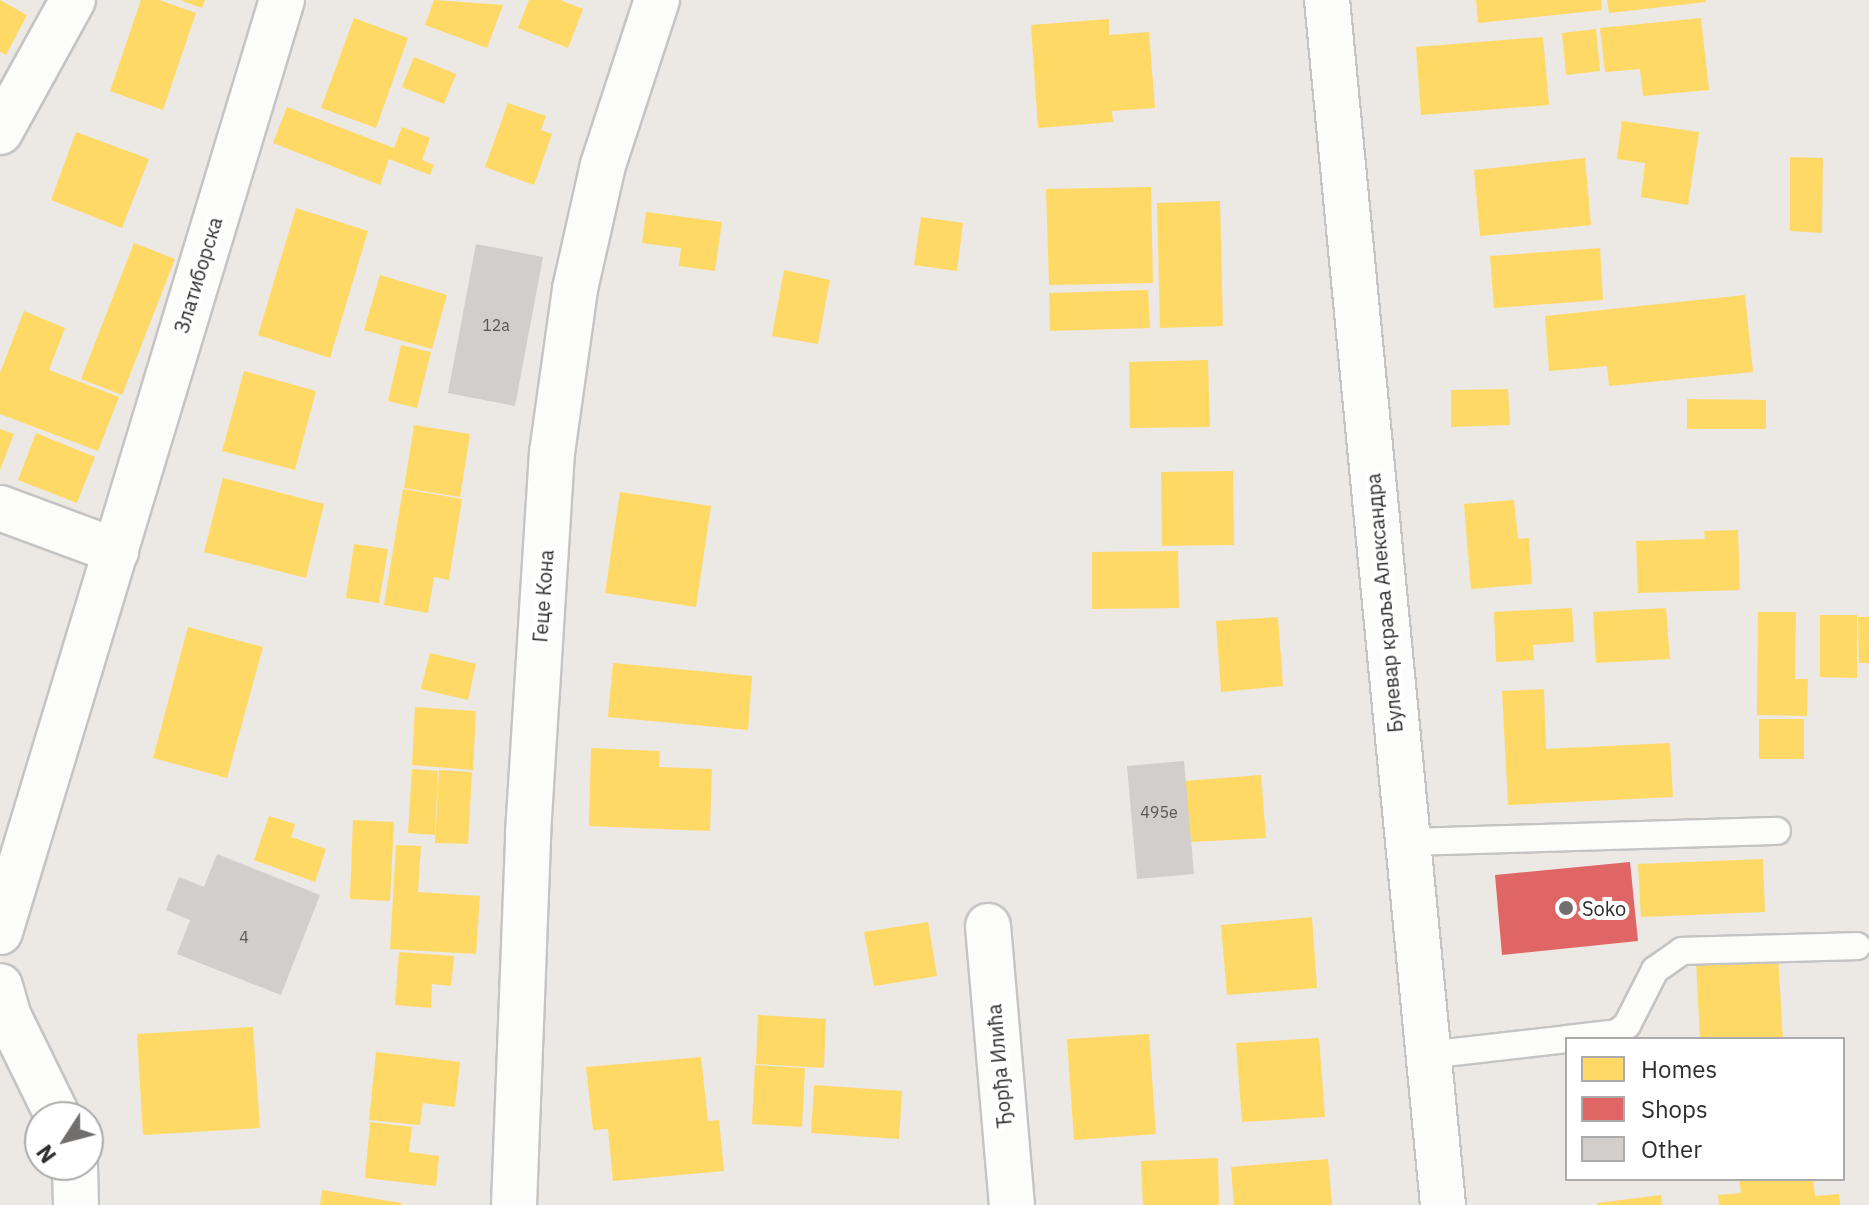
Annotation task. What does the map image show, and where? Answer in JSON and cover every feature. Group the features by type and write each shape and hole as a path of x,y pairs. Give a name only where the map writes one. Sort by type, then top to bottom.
{"street":[{"path":"0,132 73,0"},
{"name":"Златиборска","path":"0,932 282,0"},
{"name":"Геце Кона","path":"514,1205 528,833 552,453 575,289 600,181 657,0"},
{"name":"Булевар краља Александра","path":"1327,0 1443,1205"},
{"path":"0,508 116,551"},
{"name":"Ђорђа Илића","path":"988,926 1012,1205"},
{"path":"0,986 9,1017 50,1101"},
{"path":"75,1181 76,1205"}],"lane":[{"path":"1406,842 1777,831"},
{"path":"1584,1037 1617,1033 1627,1025 1655,970 1682,951 1857,946"},
{"path":"1427,1055 1565,1039"}],"building: Homes":[{"path":"0,0 27,15 6,55 0,52"},
{"path":"141,0 159,0 196,13 163,110 110,91"},
{"path":"180,0 205,0 202,8"},
{"path":"434,0 503,5 487,48 425,25"},
{"path":"529,0 560,0 583,9 568,48 518,28"},
{"path":"1476,0 1601,0 1602,10 1478,23"},
{"path":"1607,0 1706,0 1706,2 1609,13"},
{"path":"354,18 408,38 376,128 321,108"},
{"path":"1701,18 1709,90 1643,96 1640,69 1605,72 1600,28"},
{"path":"1109,19 1109,35 1149,32 1155,108 1112,111 1113,122 1038,128 1031,25"},
{"path":"1596,29 1600,71 1566,75 1562,33"},
{"path":"1543,37 1549,105 1421,115 1416,47"},
{"path":"414,57 456,74 444,104 402,87"},
{"path":"508,103 546,116 541,130 552,134 534,185 485,167"},
{"path":"287,107 394,148 402,127 430,138 422,160 434,165 430,175 389,159 380,185 273,143"},
{"path":"1622,121 1699,132 1688,205 1641,197 1645,163 1617,159"},
{"path":"76,132 149,159 122,228 51,200"},
{"path":"1790,157 1823,158 1822,233 1790,231"},
{"path":"1585,158 1591,225 1480,236 1474,170"},
{"path":"1151,187 1153,283 1049,285 1046,189"},
{"path":"1220,201 1223,326 1160,328 1157,203"},
{"path":"296,208 368,231 330,358 258,335"},
{"path":"646,212 722,222 715,271 679,266 681,248 642,243"},
{"path":"921,217 963,223 957,271 914,265"},
{"path":"134,243 175,259 122,395 81,379"},
{"path":"1600,248 1603,300 1494,308 1490,256"},
{"path":"784,270 830,280 818,344 772,336"},
{"path":"380,275 447,295 432,349 364,330"},
{"path":"1148,290 1150,328 1050,331 1049,293"},
{"path":"1745,295 1753,372 1609,386 1607,366 1549,371 1545,316"},
{"path":"24,311 65,328 49,370 119,397 98,451 0,414 0,373"},
{"path":"401,345 431,352 417,408 388,401"},
{"path":"1208,360 1210,427 1130,428 1129,362"},
{"path":"244,371 316,391 295,470 222,451"},
{"path":"1508,389 1510,425 1451,427 1451,390"},
{"path":"1687,399 1766,400 1766,429 1687,429"},
{"path":"414,425 470,434 460,497 404,488"},
{"path":"0,429 14,434 0,470"},
{"path":"36,433 95,457 77,503 18,480"},
{"path":"1233,471 1234,545 1162,546 1161,472"},
{"path":"223,478 324,504 306,578 204,552"},
{"path":"403,489 462,499 449,580 434,577 428,613 384,605"},
{"path":"620,492 711,506 696,607 605,593"},
{"path":"1514,500 1518,539 1529,538 1532,584 1471,589 1464,504"},
{"path":"1738,530 1740,590 1638,593 1636,541 1705,539 1704,531"},
{"path":"354,544 388,549 379,603 346,598"},
{"path":"1178,551 1179,608 1092,609 1092,552"},
{"path":"1572,608 1574,642 1533,645 1534,660 1496,662 1494,612"},
{"path":"1666,608 1670,659 1596,663 1593,612"},
{"path":"1758,612 1796,612 1795,679 1808,679 1807,716 1757,715"},
{"path":"1820,615 1857,615 1857,678 1820,677"},
{"path":"1278,617 1283,686 1221,692 1216,621"},
{"path":"1858,617 1869,617 1869,663 1859,663"},
{"path":"188,627 263,647 227,778 153,758"},
{"path":"430,653 476,664 468,700 421,689"},
{"path":"613,663 752,676 748,730 608,717"},
{"path":"1544,689 1546,749 1670,743 1673,797 1508,805 1502,691"},
{"path":"415,707 476,711 473,770 412,765"},
{"path":"1759,719 1804,719 1804,759 1759,759"},
{"path":"591,748 660,751 659,767 712,769 710,831 589,826"},
{"path":"412,769 438,771 435,835 408,833"},
{"path":"439,770 472,772 468,844 435,843"},
{"path":"1261,775 1266,838 1191,842 1185,781"},
{"path":"269,816 295,824 291,837 326,849 315,882 254,860"},
{"path":"353,820 394,822 390,901 350,899"},
{"path":"396,845 421,846 418,892 480,896 476,954 390,949"},
{"path":"1763,859 1765,912 1641,917 1638,864"},
{"path":"1312,917 1317,988 1227,995 1221,925"},
{"path":"928,922 937,976 874,986 864,932"},
{"path":"399,952 454,956 451,986 432,984 431,1008 395,1005"},
{"path":"1778,956 1783,1037 1700,1037 1696,961"},
{"path":"758,1015 826,1019 824,1068 756,1064"},
{"path":"253,1027 260,1128 143,1135 137,1034"},
{"path":"1149,1034 1156,1134 1074,1140 1067,1039"},
{"path":"1319,1038 1325,1117 1242,1122 1236,1043"},
{"path":"376,1052 460,1062 455,1107 423,1103 420,1125 369,1120"},
{"path":"701,1057 708,1121 719,1120 724,1171 613,1181 608,1129 593,1130 586,1067"},
{"path":"755,1065 805,1068 802,1127 752,1124"},
{"path":"814,1085 902,1091 899,1139 811,1133"},
{"path":"370,1122 412,1127 409,1152 439,1156 436,1186 365,1178"},
{"path":"1218,1158 1219,1205 1143,1205 1141,1161"},
{"path":"1328,1159 1332,1205 1234,1205 1231,1167"},
{"path":"1739,1181 1813,1181 1815,1196 1839,1194 1840,1205 1719,1205 1718,1195 1741,1193"},
{"path":"322,1190 401,1203 401,1205 320,1205"},
{"path":"1661,1195 1662,1205 1597,1205 1597,1203"}],"building: Shops":[{"name":"Soko","path":"1630,862 1638,941 1502,955 1495,875"}],"building: Other":[{"path":"476,244 543,257 515,406 448,393"},
{"path":"1184,761 1194,874 1137,879 1127,766"},
{"path":"217,854 320,895 281,995 177,954 190,920 166,910 179,877 204,887"}],"place":[{"name":"Soko","path":"1566,908"}]}
